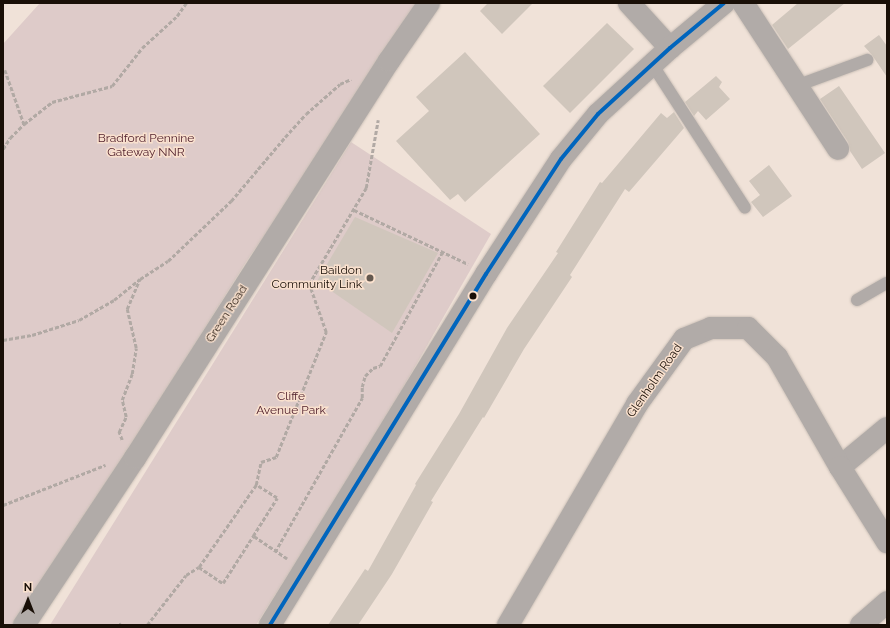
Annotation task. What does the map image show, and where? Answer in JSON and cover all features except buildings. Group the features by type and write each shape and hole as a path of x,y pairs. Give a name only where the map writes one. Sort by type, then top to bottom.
{"street":[{"path":"629,3 670,48"},
{"path":"270,625 486,274 561,159 598,114 670,48 724,3"},
{"path":"743,3 838,149"},
{"name":"Green Road","path":"24,625 135,458 389,61 427,5"},
{"name":"Glenholm Road","path":"508,625 637,404 684,339 711,328 748,328 777,357 840,467 887,542"},
{"path":"840,467 887,428"},
{"path":"861,625 887,602"}],"lane":[{"path":"796,86 868,60"},
{"path":"652,64 745,208"},
{"path":"857,300 887,283"}],"path":[{"path":"3,149 10,138 24,124 52,102 112,86 142,48 177,16 186,3"},
{"path":"6,70 24,124"},
{"path":"3,340 32,335 79,320 114,300 140,279 168,261 201,232 231,201 306,114 340,84 354,78"},
{"path":"147,625 186,575 199,567 256,485 261,462 276,457 326,332 309,284 366,188 379,114"},
{"path":"353,210 443,251 486,274"},
{"path":"275,552 362,398 362,386 365,376 373,368 380,366 443,251"},
{"path":"3,505 104,465 135,458 124,445 119,432 126,417 122,400 132,374 136,348 127,309 140,279"},
{"path":"199,567 223,583 277,498 256,485"},
{"path":"253,536 304,570"}],"green space":[{"name":"Bradford Pennine Gateway NNR","path":"40,3 427,3 248,259 19,625 3,625 3,44"},
{"name":"Cliffe Avenue Park","path":"351,142 491,234 373,440 256,625 50,625"}],"transit line":[{"path":"270,625 486,274 561,159 598,114 670,48 724,3"}],"place":[{"name":"Baildon Community Link","path":"370,278"}]}
